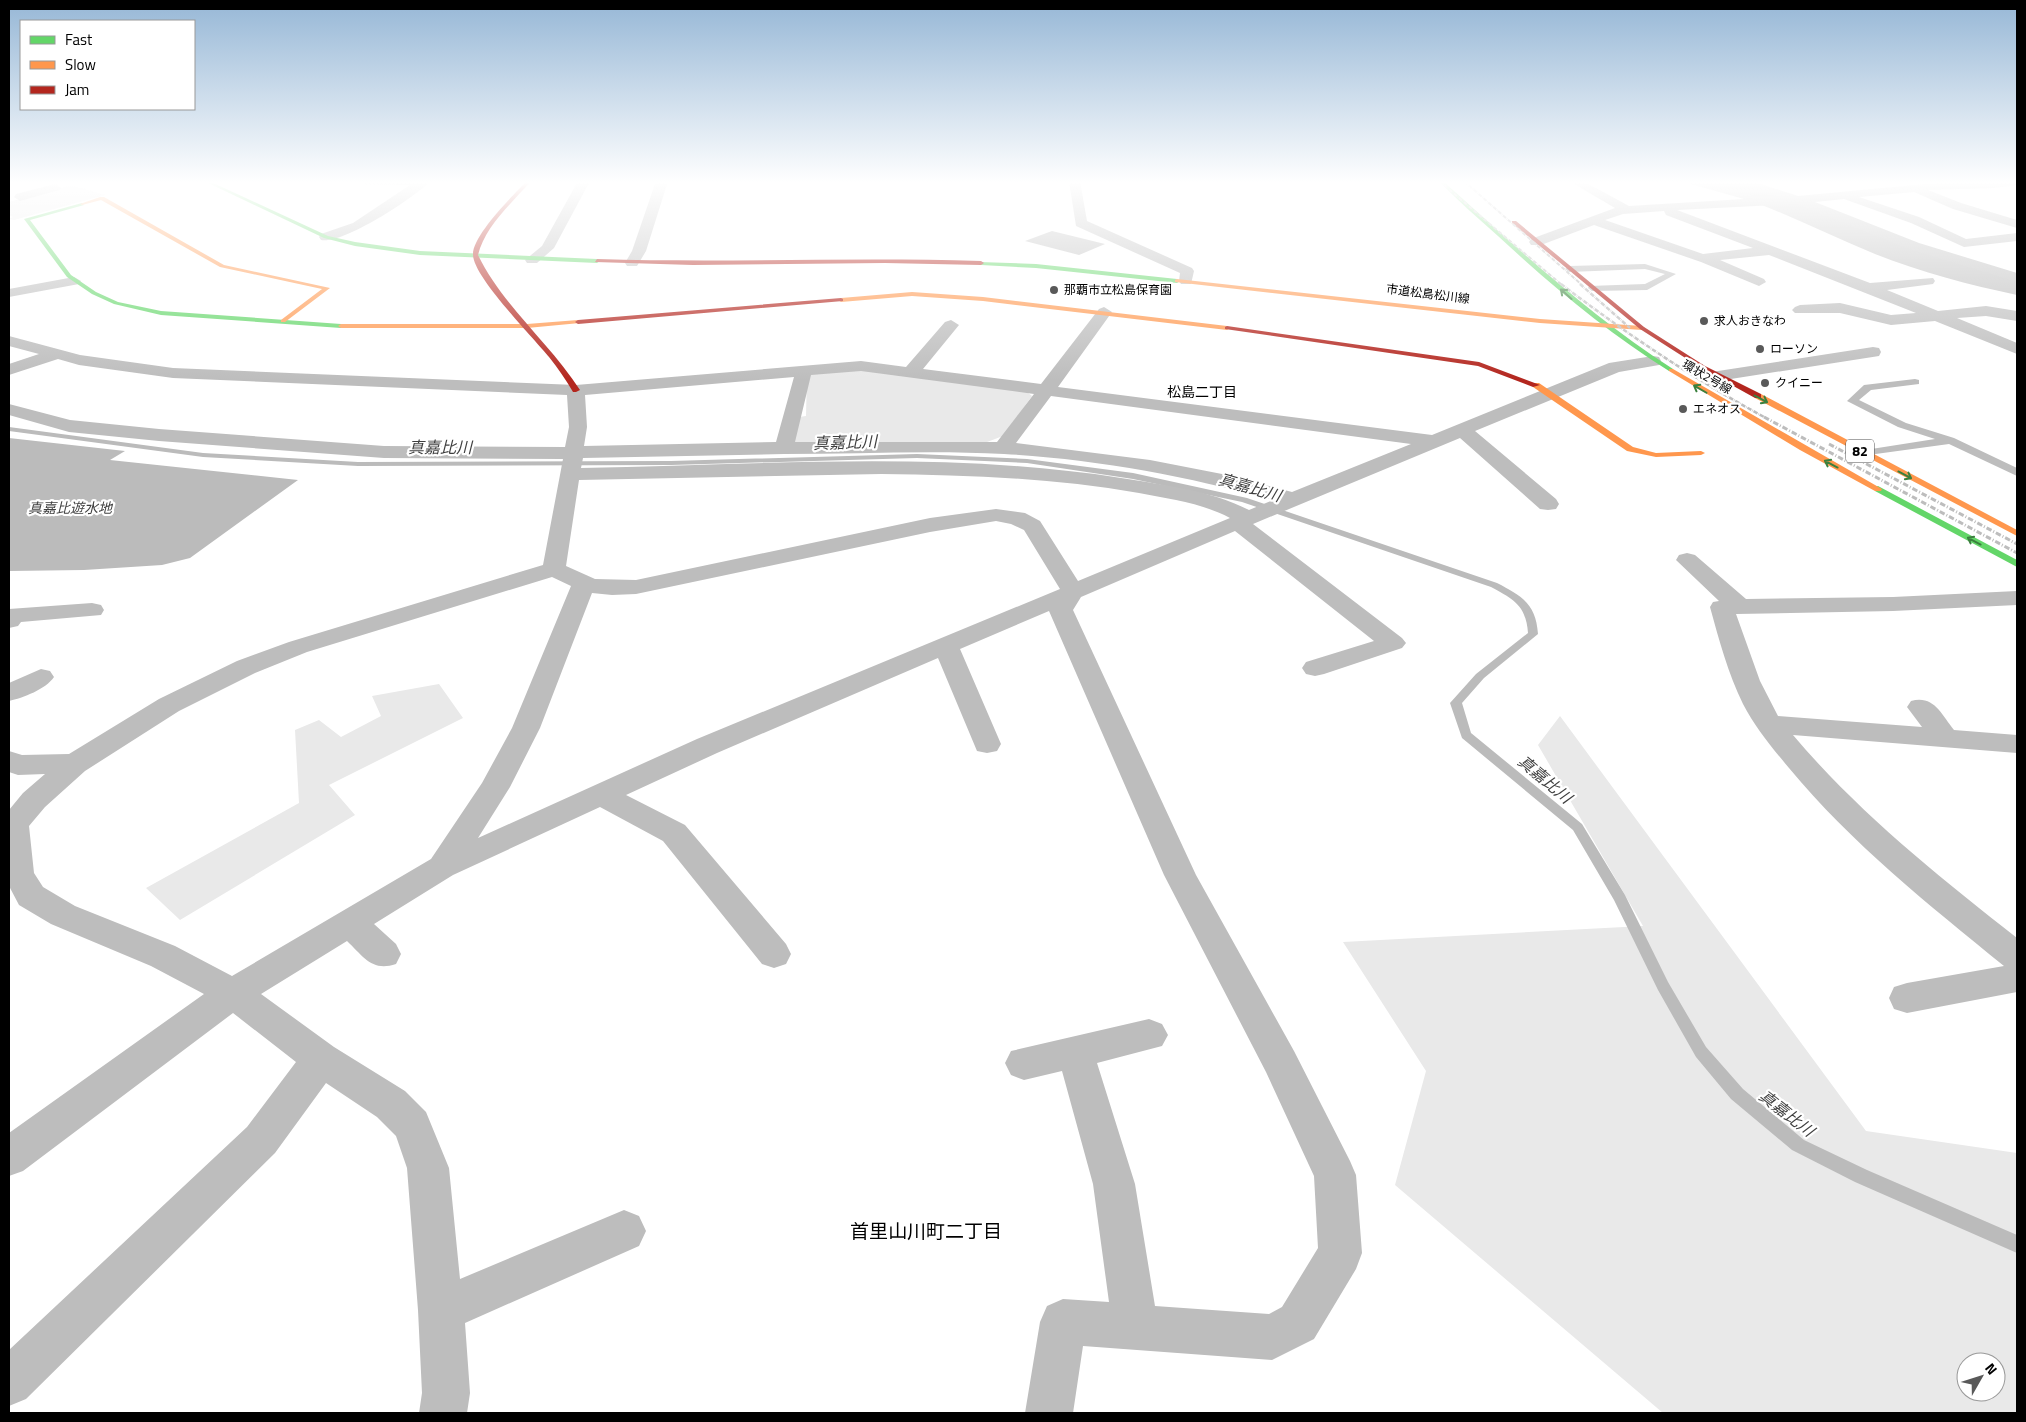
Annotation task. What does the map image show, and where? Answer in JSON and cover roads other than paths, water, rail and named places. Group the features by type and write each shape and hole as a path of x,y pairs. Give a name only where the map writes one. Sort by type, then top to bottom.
{"street":[{"path":"48,247 74,281 98,295 133,309 161,313 342,326 527,326 912,294 1104,312 1479,364 1537,386 1630,448 1656,455 1701,453"},
{"path":"187,247 222,266 327,288 283,321"},
{"name":"市道松島松川線","path":"378,247 396,251 476,257 632,264 968,262 1064,268 1602,326 1642,328"},
{"path":"476,247 476,257 488,279 566,372 576,390 578,427 554,569"},
{"path":"532,260 547,247"},
{"path":"632,264 641,247"},
{"path":"1135,247 1187,271 1186,281"},
{"name":"環状2号線","path":"1515,247 1602,326 1654,361 1803,448 2017,564"},
{"name":"環状2号線","path":"1543,247 1642,328 1718,376 2017,534"},
{"path":"1672,247 1760,282"},
{"path":"1763,247 1867,287 2017,349"},
{"path":"1918,247 2017,278"},
{"path":"1702,258 1773,251"},
{"path":"9,293 74,281"},
{"path":"1867,287 1928,281"},
{"path":"1800,310 1840,308 1891,320 1986,311 2017,316"},
{"path":"1003,448 1104,312"},
{"path":"911,372 951,325"},
{"path":"9,341 54,355 109,366 202,375 576,390 861,366 1433,441"},
{"path":"1718,376 1873,352"},
{"path":"9,370 54,355"},
{"path":"9,1157 233,993 442,867 707,746 1246,518 1615,367 1654,361"},
{"path":"784,448 804,370"},
{"path":"9,409 69,426 126,433 384,452 572,464 903,467 1002,470 1073,477 1148,488 1228,506 1246,518 1393,643 1315,668"},
{"path":"1462,430 1548,504"},
{"path":"572,464 784,448 1003,448 1095,457 1151,465 1221,479 1287,502"},
{"path":"443,1413 446,1393 441,1310 428,1168 412,1125 391,1104 321,1059 233,993 163,956 63,915 31,896 18,873 14,824 34,800 75,764 169,705 246,668 298,647 554,569 583,584 609,589 636,587 930,525 996,515 1017,518 1032,526 1073,591"},
{"path":"1687,560 1740,607"},
{"path":"442,867 495,786 526,728 583,584"},
{"path":"1049,1413 1063,1322 1272,1337 1298,1323 1340,1254 1335,1175 1281,1063 1180,874 1099,696 1061,610 1073,591"},
{"path":"2017,598 1893,604 1722,607 1756,703 1769,724 1828,797 1914,874 2017,957"},
{"path":"9,621 13,615 92,610"},
{"path":"945,645 987,744"},
{"path":"9,693 40,677"},
{"path":"1921,708 1945,738"},
{"path":"1769,724 2017,744"},
{"path":"12,766 75,764"},
{"path":"601,795 674,833 774,954"},
{"path":"349,922 384,954"},
{"path":"1907,998 2017,978"},
{"path":"1024,1063 1149,1035"},
{"path":"1075,1051 1114,1184 1136,1328"},
{"path":"9,1382 261,1140 321,1059"},
{"path":"441,1310 624,1231"}],"lane":[{"path":"1569,269 1645,266 1672,274 1647,287 1592,288"},
{"path":"1915,382 1868,387 1852,401 1902,426 1950,440 2017,472"},
{"path":"1865,454 1950,440"}],"water":[{"path":"1050,247 1097,247 1079,255"},
{"name":"真嘉比遊水地","path":"9,438 125,451 110,460 298,480 190,558 162,565 84,570 9,571"}],"waterway":[{"path":"1888,247 2017,285"},
{"name":"真嘉比川","path":"9,429 203,455 358,464 671,463 917,456 1027,461 1133,476 1244,500 1494,585 1517,598 1527,609 1533,634 1480,676 1456,703 1466,735 1578,827 1620,899 1663,986 1701,1052 1737,1094 1798,1145 1861,1176 2017,1244"}],"railway":[{"path":"1517,247 1562,285"},
{"path":"1539,247 1582,285"},
{"path":"1561,284 1660,355 1766,418"},
{"path":"1580,284 1630,328"},
{"path":"1764,417 2017,553"},
{"path":"1829,444 2017,544"}],"place":[{"name":"那覇市立松島保育園","path":"1054,290"},
{"name":"求人おきなわ","path":"1704,321"},
{"name":"ローソン","path":"1760,349"},
{"name":"クイニー","path":"1765,383"},
{"name":"エネオス","path":"1683,409"}],"district":[{"name":"松島二丁目","path":"1202,392"},
{"name":"首里山川町二丁目","path":"926,1231"}]}
